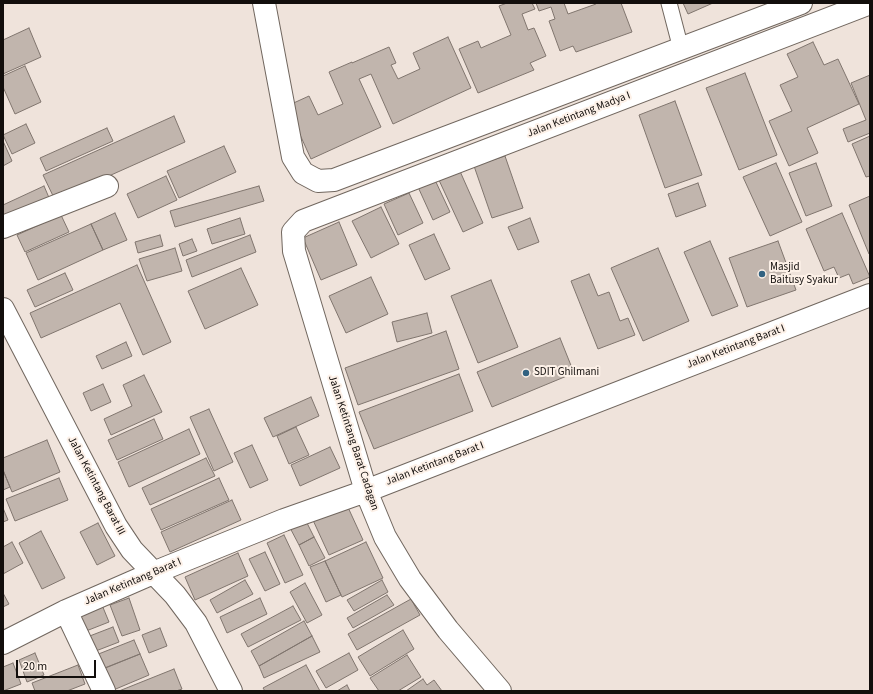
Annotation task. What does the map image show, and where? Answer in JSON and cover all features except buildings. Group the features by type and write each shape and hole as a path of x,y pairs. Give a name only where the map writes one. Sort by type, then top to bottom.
{"street":[{"path":"264,3 293,157 303,173 318,182 334,180 801,3"},
{"name":"Jalan Ketintang Madya I","path":"293,232 303,221 870,3"},
{"path":"3,227 107,186"},
{"name":"Jalan Ketintang Barat Cadagan","path":"293,232 294,251 366,491 385,537 410,579 448,630 500,691"},
{"name":"Jalan Ketintang Barat I","path":"3,643 66,611 153,573 284,520 366,491 870,295"},
{"name":"Jalan Ketintang Barat III","path":"3,309 11,342 116,526 132,550 175,595 196,623 231,691"},
{"path":"66,611 104,691"}],"lane":[{"path":"669,3 681,49"}],"place":[{"name":"Masjid Baitusy Syakur","path":"762,274"},
{"name":"SDIT Ghilmani","path":"526,373"}]}
